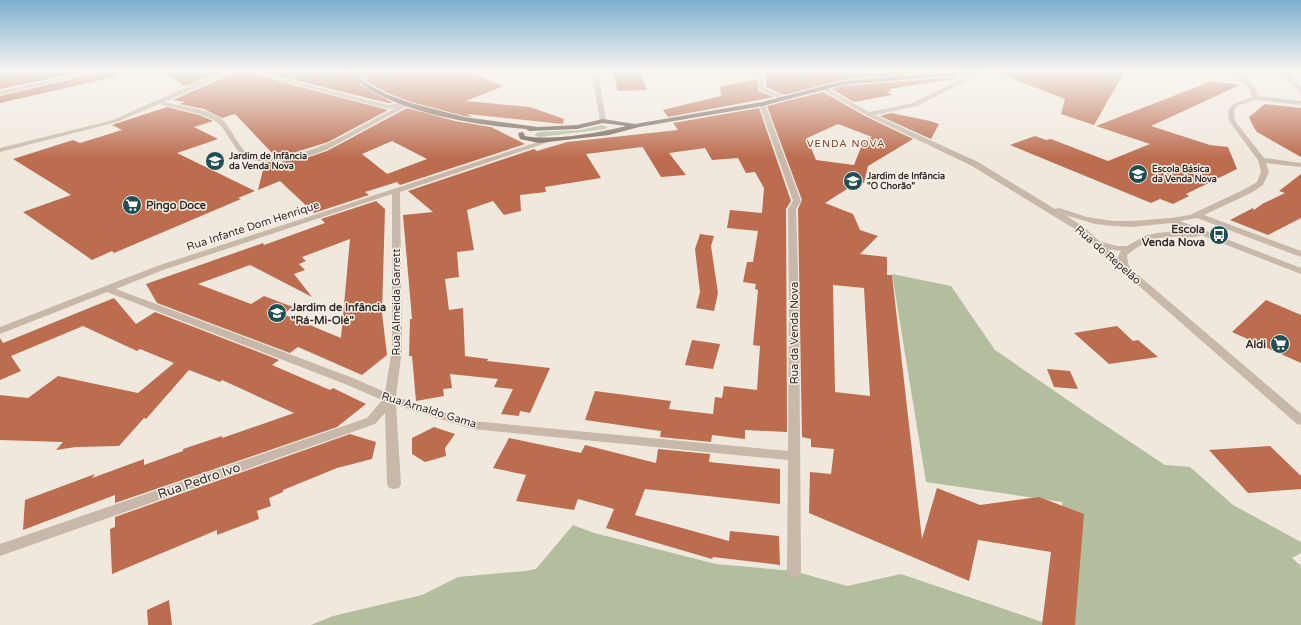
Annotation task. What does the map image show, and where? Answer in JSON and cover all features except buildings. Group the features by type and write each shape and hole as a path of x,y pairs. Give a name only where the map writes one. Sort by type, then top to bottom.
{"main road":[{"path":"399,100 442,114 511,126 536,128 577,127 603,121 638,125"},
{"path":"511,126 522,136 532,141 550,140 614,132 638,125 762,104 776,100"},
{"path":"614,123 618,127 614,132"},
{"path":"522,136 536,128"}],"street":[{"path":"0,150 115,121 162,100"},
{"path":"362,100 388,107 408,104"},
{"path":"600,100 603,121"},
{"name":"Rua do Repelão","path":"844,100 868,114 975,164 1081,229 1127,271 1301,421"},
{"path":"868,114 915,105 925,100"},
{"path":"1185,230 1187,220 1248,191 1260,183 1265,172 1262,160 1232,121 1231,111 1235,106 1250,100"},
{"path":"1275,100 1301,103"},
{"path":"158,102 204,114 220,121 242,152 248,157 271,159 305,155 326,149 389,113 408,104"},
{"name":"Rua da Venda Nova","path":"762,104 780,149 782,163 797,201 792,209 794,302 794,571"},
{"path":"517,150 521,145 522,136"},
{"name":"Rua Infante Dom Henrique","path":"0,331 160,268 550,140"},
{"path":"1262,160 1301,165"},
{"name":"Rua Almeida Garrett","path":"394,484 390,399 397,349 396,191"},
{"path":"1032,198 1069,215 1092,221 1130,224 1195,216 1298,251"},
{"path":"1161,220 1180,224 1185,230"},
{"path":"1081,229 1085,222 1092,221"},
{"path":"1127,271 1123,264 1123,258 1124,254 1131,248 1148,237 1185,230 1212,238 1301,271"},
{"path":"1094,242 1117,249 1131,248"},
{"name":"Rua Arnaldo Gama","path":"107,289 349,381 390,399 472,425 794,456"},
{"name":"Rua Pedro Ivo","path":"0,550 371,421 390,399"}],"green space":[{"path":"602,125 608,127 605,129 540,137 534,135 539,132 581,130"},
{"path":"892,274 951,286 995,350 1165,465 1190,467 1233,505 1301,542 1301,553 1292,558 1301,566 1301,625 1074,625 1062,502 926,482"},
{"path":"573,525 594,533 716,564 794,571 847,586 901,574 1051,625 311,625 333,616 422,595 458,577 536,569"}],"place":[{"name":"Jardim de Infância da Venda Nova","path":"215,161"},
{"name":"Escola Básica da Venda Nova","path":"1138,174"},
{"name":"Jardim de Infância \"O Chorão\"","path":"853,181"},
{"name":"Pingo Doce","path":"132,205"},
{"name":"Escola Venda Nova","path":"1219,235"},
{"name":"Jardim de Infância \"Rá-Mi-Olé\"","path":"277,313"},
{"name":"Aldi","path":"1280,344"}],"district":[{"name":"VENDA NOVA","path":"846,144"}]}
